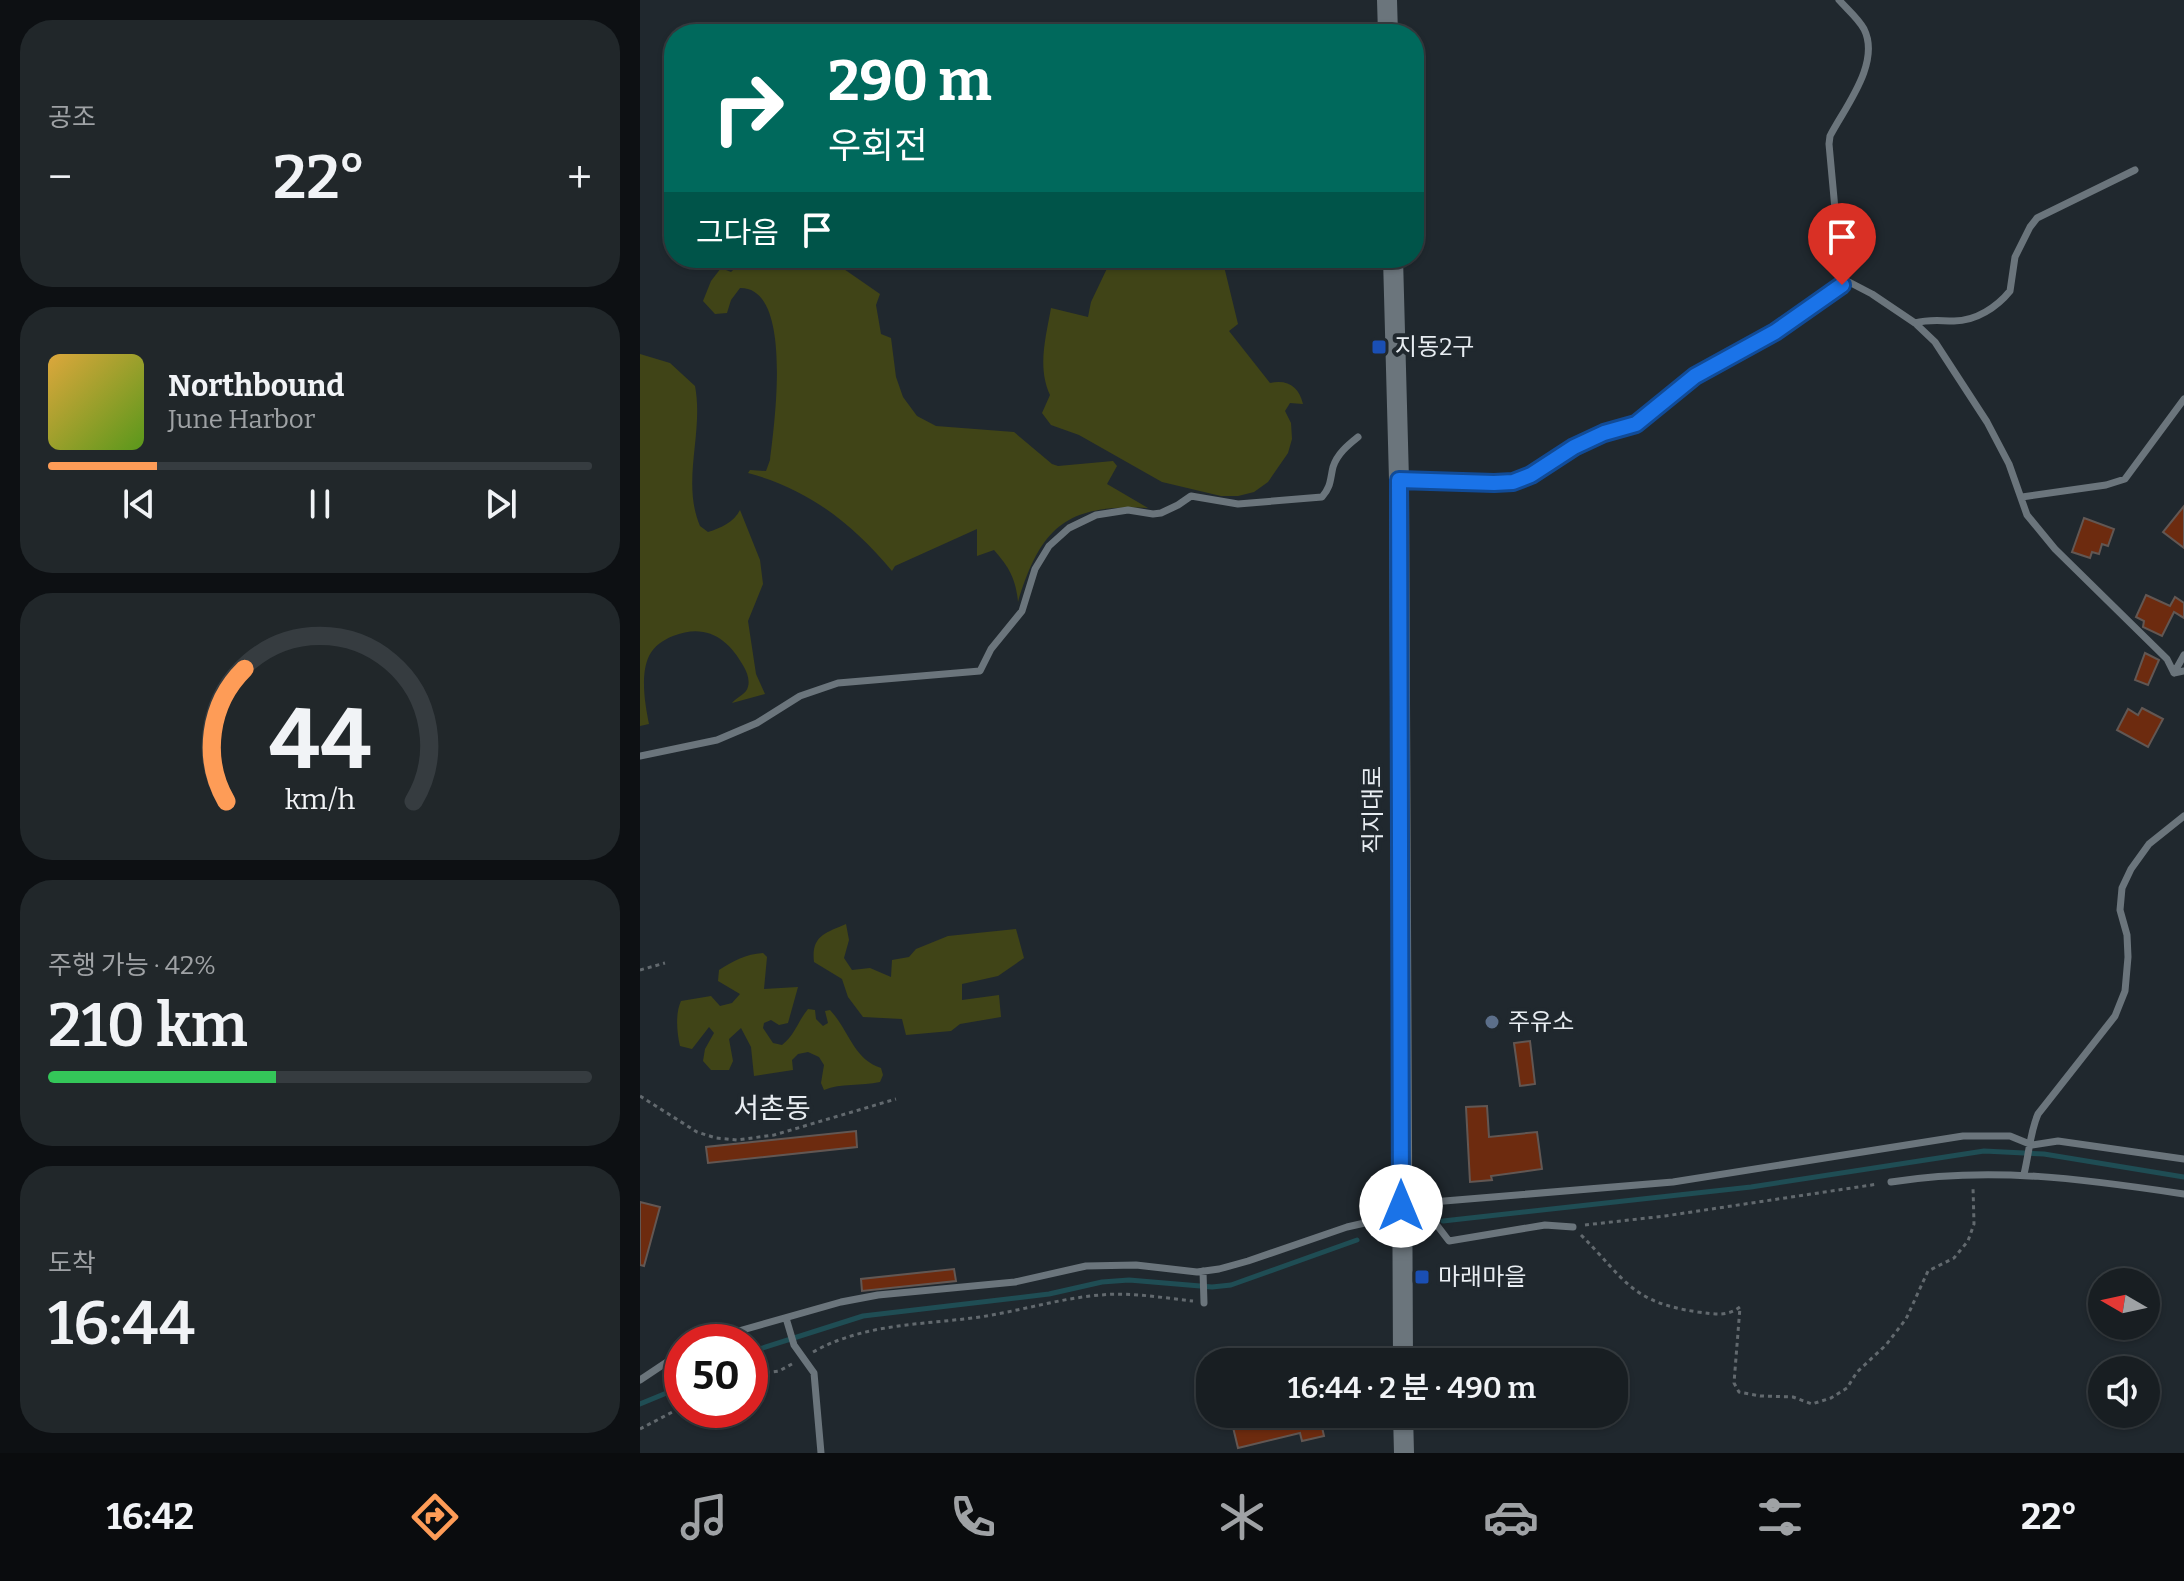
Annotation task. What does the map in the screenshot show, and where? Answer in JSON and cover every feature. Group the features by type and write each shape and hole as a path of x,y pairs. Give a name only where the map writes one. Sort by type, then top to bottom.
{"main road":[{"path":"1387,0 1388,24"},
{"name":"직지대로","path":"1393,268 1399,480 1403,1348"},
{"path":"1403,1428 1404,1453"}],"lane":[{"path":"1839,0 1861,24 1868,44 1866,66 1830,136 1829,144 1842,285"},
{"path":"1915,323 1930,319 1961,320 1990,309 2010,291 2015,257 2037,218 2135,170"},
{"path":"1399,480 1494,483 1513,482 1531,475 1574,447 1604,433 1636,424 1695,376 1775,332 1849,282 1915,323 1935,342 1970,394 2009,464 2027,515 2055,549 2167,659 2174,673"},
{"path":"2022,497 2106,485 2125,479 2184,399"},
{"path":"640,756 717,740 757,723 800,696 838,683 980,671 991,649 1022,611 1035,569 1049,546 1078,522 1096,515 1128,510 1161,513 1191,496 1238,504 1322,497 1330,489 1333,465 1358,437"},
{"path":"2174,673 2184,655"},
{"path":"2174,673 2184,671"},
{"path":"2024,1174 2038,1114 2110,1025 2121,1005 2129,944 2120,910 2122,888 2149,844 2184,816"},
{"path":"1573,1227 1545,1225 1449,1241 1420,1203 1673,1182 1963,1136 2010,1136 2032,1145 2058,1141 2184,1159"},
{"path":"1891,1182 1939,1174 2024,1174 2184,1194"},
{"path":"760,1324 855,1298 1015,1282 1086,1266 1136,1265 1203,1271 1248,1261 1347,1227 1401,1215"},
{"path":"1203,1271 1204,1303"},
{"path":"786,1318 794,1345 814,1373 821,1453"},
{"path":"640,1380 664,1364"}],"path":[{"path":"640,970 665,963"},
{"path":"640,1096 697,1132 737,1140 785,1132 896,1099"},
{"path":"1573,1227 1619,1278 1637,1293 1658,1304 1721,1315 1740,1307 1734,1383 1739,1392 1793,1397 1812,1404 1831,1398 1847,1388 1857,1372 1886,1345 1906,1319 1928,1271 1954,1258 1968,1241 1974,1224 1974,1192 1969,1173"},
{"path":"1573,1227 1891,1182"},
{"path":"768,1373 779,1371 839,1338 882,1327 998,1314 1101,1295 1139,1295 1204,1303"},
{"path":"640,1429 664,1416"}],"green space":[{"path":"721,268 731,272 735,268 842,268 880,294 876,305 881,334 891,338 896,377 903,397 917,416 936,426 1014,432 1058,466 1113,461 1117,466 1107,484 1148,508 1097,510 1061,525 1037,555 1018,602 1011,574 994,550 977,556 977,529 895,566 892,571 861,538 828,510 790,488 748,473 750,470 766,471 770,460 777,361 768,310 757,294 740,288 731,300 727,313 715,314 703,301 711,281"},
{"path":"1107,268 1224,268 1238,324 1229,331 1270,383 1282,382 1292,386 1303,404 1290,403 1285,411 1291,423 1292,439 1288,453 1268,482 1254,492 1221,496 1162,482 1079,435 1051,425 1042,413 1050,395 1043,363 1051,308 1088,317 1091,302"},
{"path":"640,354 670,363 695,386 697,421 692,492 700,526 708,532 718,529 731,521 740,510 760,560 763,584 748,621 756,674 765,694 732,703 745,692 748,685 747,673 738,657 715,636 706,632 685,632 662,641 649,656 644,681 649,724 640,726"},
{"path":"846,924 849,940 844,958 852,970 870,968 891,977 892,960 909,957 916,949 948,936 1016,929 1024,958 998,976 962,984 962,1000 999,995 1001,1017 960,1024 951,1031 906,1035 902,1019 863,1017 848,997 842,979 814,962 817,941"},
{"path":"763,953 767,957 764,989 798,987 788,1023 779,1025 771,1020 764,1023 763,1028 773,1043 782,1045 808,1009 815,1010 816,1019 823,1026 828,1023 825,1011 830,1010 864,1058 881,1068 883,1075 880,1082 824,1090 821,1083 824,1065 819,1057 808,1052 798,1054 792,1060 793,1070 754,1076 751,1047 741,1028 729,1039 733,1061 729,1070 711,1070 703,1061 705,1049 714,1033 709,1027 692,1049 680,1046 677,1018 681,1001 711,996 720,1006 732,1003 740,994 718,981 719,970 740,958"}],"building":[{"path":"2184,506 2184,548 2163,532"},
{"path":"2084,518 2114,529 2108,546 2102,544 2099,554 2092,552 2090,558 2072,552"},
{"path":"2146,595 2170,606 2175,597 2184,603 2184,618 2174,612 2162,636 2143,627 2144,621 2136,617"},
{"path":"2145,653 2159,660 2148,685 2135,680"},
{"path":"2142,708 2163,719 2148,747 2117,730 2128,709 2138,715"},
{"path":"1530,1041 1535,1084 1520,1086 1514,1043"},
{"path":"1487,1106 1489,1137 1537,1132 1542,1169 1470,1182 1466,1107"},
{"path":"856,1131 857,1147 708,1163 706,1147"},
{"path":"640,1202 660,1207 644,1266 640,1265"},
{"path":"954,1269 956,1281 862,1291 861,1279"},
{"path":"1233,1428 1322,1428 1324,1436 1302,1441 1300,1433 1238,1448"}],"waterway":[{"path":"1443,1221 1751,1187 1984,1151 2044,1154 2184,1177"},
{"path":"768,1346 863,1316 1049,1294 1102,1282 1129,1280 1212,1287 1231,1285 1357,1240"},
{"path":"640,1404 664,1394"}],"place":[{"name":"지동2구","path":"1379,347"},
{"name":"주유소","path":"1492,1022"},
{"name":"마래마을","path":"1422,1277"}],"district":[{"name":"서촌동","path":"772,1108"}],"route":[{"path":"1401,1206 1399,480 1494,483 1513,482 1531,475 1574,447 1646,418 1695,376 1775,332 1842,285"}]}
